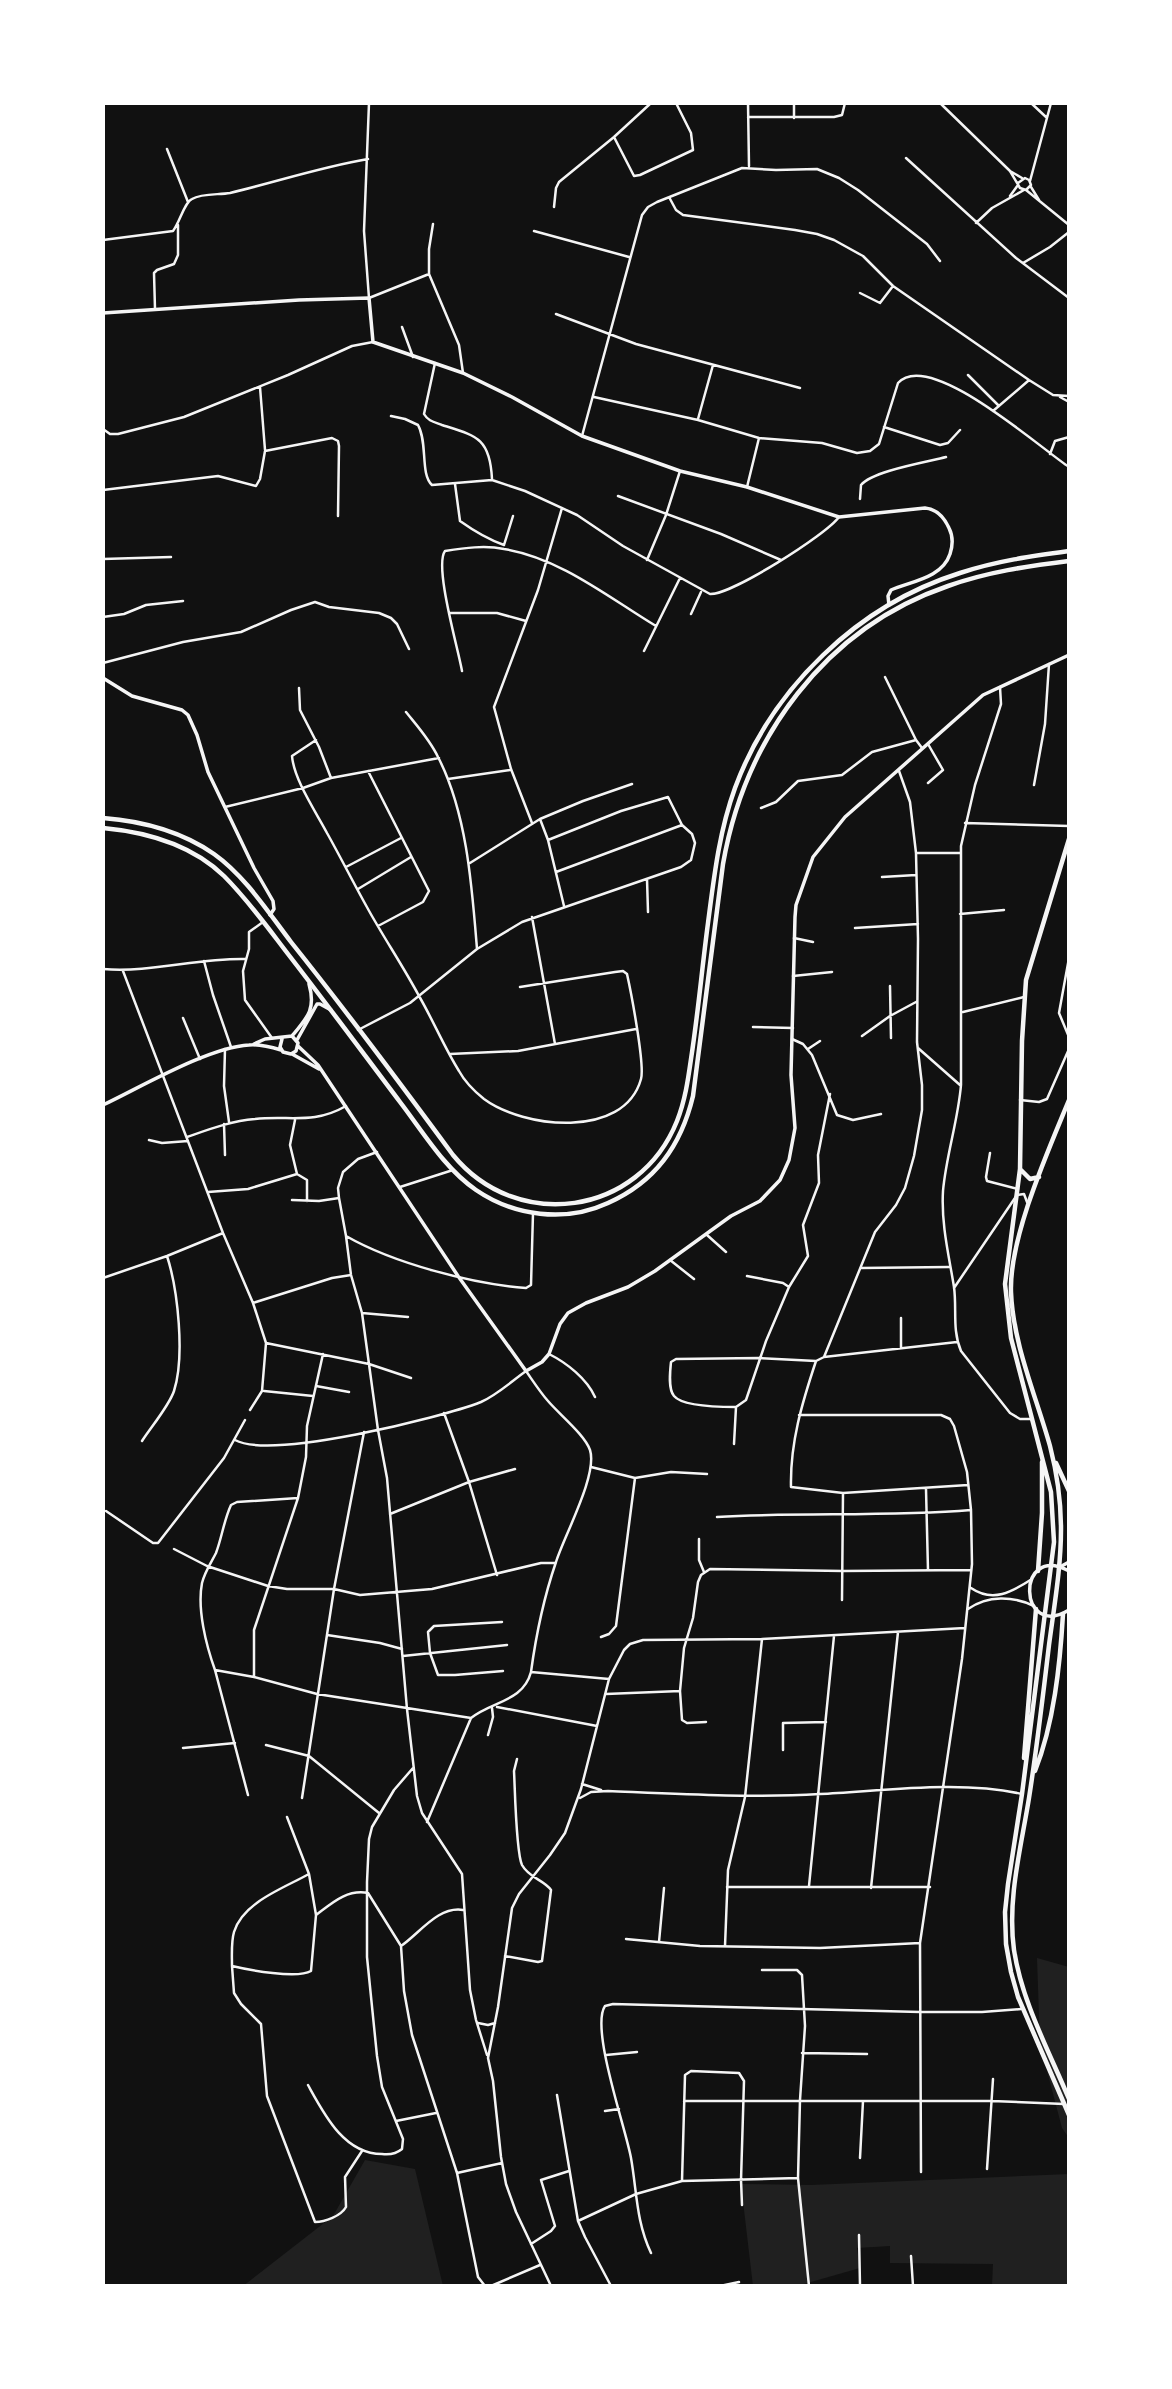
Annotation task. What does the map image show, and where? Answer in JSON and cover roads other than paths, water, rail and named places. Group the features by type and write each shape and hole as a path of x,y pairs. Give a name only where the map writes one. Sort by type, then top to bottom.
{"main road":[{"path":"103,818 148,825 198,845 229,867 270,915 461,1164 484,1183 508,1196 550,1205 579,1203 616,1190 640,1173 666,1144 678,1118 693,1046 719,844 731,800 763,729 798,682 843,638 889,605 913,592 960,573 1004,561 1069,551"},
{"path":"103,828 148,835 197,856 224,876 332,1010 453,1170 484,1195 511,1208 533,1213 577,1212 603,1206 650,1177 679,1138 693,1096 723,864 736,810 752,765 779,718 844,646 888,613 912,600 988,574 1069,561"},
{"path":"1069,839 1029,965 1024,997 1020,1169 1006,1268 1011,1338 1042,1454 1052,1499 1057,1542 1008,1884 1005,1928 1011,1972 1022,2009 1069,2115"},
{"path":"369,1060 376,1059 377,1055"},
{"path":"1068,1489 1051,1448 1020,1343 1011,1296 1015,1255 1027,1213 1038,1177 1069,1100"},
{"path":"1020,1169 1030,1179 1038,1177"},
{"path":"1051,1448 1060,1503 1051,1634 1014,1890 1014,1948 1017,1968 1032,2013 1069,2099"},
{"path":"1038,1571 1042,1454"},
{"path":"1025,1769 1026,1718 1035,1608"},
{"path":"1032,1778 1051,1711 1067,1612"}],"street":[{"path":"369,103 365,240 373,342"},
{"path":"554,207 559,182 614,138 651,103"},
{"path":"614,138 634,176 684,156 692,150 693,141 676,103"},
{"path":"748,103 749,167"},
{"path":"794,103 794,118"},
{"path":"748,117 834,117 844,112 845,103"},
{"path":"940,103 1010,171 1018,184 1069,225"},
{"path":"1031,103 1046,117"},
{"path":"1040,202 1030,186 1030,181 1051,103"},
{"path":"167,149 188,202"},
{"path":"906,158 976,223 1069,298"},
{"path":"103,240 167,233 178,224 188,202 196,197 232,192 324,167 368,159"},
{"path":"582,436 644,211 669,197 734,170 749,167 824,171 858,190 927,244 940,261"},
{"path":"1010,196 1033,167"},
{"path":"1010,171 1030,181"},
{"path":"976,223 992,208 1030,186"},
{"path":"669,197 676,210 691,217 772,226 826,237 863,256 893,286 1029,380 1069,402"},
{"path":"155,309 154,273 174,264 178,224"},
{"path":"433,224 429,274 459,345 463,373"},
{"path":"534,231 630,257"},
{"path":"1023,263 1051,247 1069,232"},
{"path":"103,313 369,298 429,274"},
{"path":"860,293 880,303 893,286"},
{"path":"556,314 636,344 800,388"},
{"path":"402,327 414,357"},
{"path":"103,429 110,434 118,434 172,421 260,387 352,346 373,342 463,373 582,436 680,471 747,487 839,517 928,508 939,514 948,526 952,549 944,567 934,574 891,590 888,596 889,605"},
{"path":"436,363 424,409 426,418 479,438 489,456 492,480"},
{"path":"698,420 713,365"},
{"path":"593,396 698,420 759,438 822,443 863,453 876,448 898,383 904,377 912,375 946,383 993,411 1069,467"},
{"path":"968,375 999,406"},
{"path":"993,411 1029,380"},
{"path":"103,490 211,477 226,477 256,486 260,480 265,451 260,387"},
{"path":"1060,397 1069,396"},
{"path":"391,416 418,425 425,443 427,478 430,484 435,486 492,480 525,491 562,508 647,560 710,594 724,593 780,560 827,531 839,517"},
{"path":"884,427 940,445 948,443 960,430"},
{"path":"1050,454 1055,441 1069,437"},
{"path":"747,487 759,438"},
{"path":"265,451 336,439 339,446 338,516"},
{"path":"860,499 861,485 866,480 899,468 946,457"},
{"path":"647,560 666,515 680,471"},
{"path":"455,484 462,523 504,547 547,561 656,626"},
{"path":"618,496 721,534 780,560"},
{"path":"533,823 511,769 494,707 547,561 562,508"},
{"path":"504,547 513,516"},
{"path":"462,671 441,577 441,556 448,550 504,547"},
{"path":"103,559 171,557"},
{"path":"644,651 680,578"},
{"path":"691,614 702,591"},
{"path":"103,617 124,614 146,605 183,601"},
{"path":"103,663 183,642 241,632 315,602 329,607 379,613 391,618 397,624 409,649"},
{"path":"450,613 496,613 526,621"},
{"path":"235,1440 248,1444 306,1443 378,1430 486,1399 542,1362 549,1354 560,1324 569,1313 586,1303 628,1287 731,1216 760,1200 776,1186 792,1152 795,1128 791,1075 796,905 816,850 845,817 976,701 1069,655"},
{"path":"1034,785 1045,724 1049,664"},
{"path":"885,677 922,748"},
{"path":"103,678 132,696 182,710 188,715 208,772 254,868 273,901 274,909 270,915"},
{"path":"1000,687 1001,704 965,823 961,853 961,1086 943,1192 957,1342 961,1351 1010,1413 1020,1419 1032,1419"},
{"path":"299,688 300,710 316,740 331,778"},
{"path":"406,712 424,733 448,779 470,863 477,949"},
{"path":"316,740 292,756 303,788 468,1085 502,1110 538,1121 592,1121 617,1111 634,1095 643,1071 628,978 623,971 520,987"},
{"path":"761,808 776,802 798,781 842,775 872,752 916,740"},
{"path":"928,744 943,770 928,783"},
{"path":"225,807 303,788 331,778 439,758"},
{"path":"448,779 511,769"},
{"path":"369,771 428,887 428,896 423,902 378,926"},
{"path":"824,1357 875,1232 896,1205 905,1188 914,1156 922,1098 918,1048 916,853 910,802 899,771"},
{"path":"470,863 540,819 632,784"},
{"path":"358,1030 396,1012 477,949 532,917 681,867 691,860 695,849 694,838 682,825 672,802 666,797 621,811 548,840"},
{"path":"540,819 548,840 564,906"},
{"path":"965,823 1069,826"},
{"path":"556,872 682,825"},
{"path":"346,867 401,838"},
{"path":"916,853 961,853"},
{"path":"358,889 411,857"},
{"path":"882,877 916,875"},
{"path":"647,879 648,912"},
{"path":"960,914 1004,910"},
{"path":"532,917 555,1044"},
{"path":"263,922 249,932 249,949 243,971 245,1000 272,1038"},
{"path":"855,928 918,924"},
{"path":"794,938 813,942"},
{"path":"1069,958 1059,1016 1069,1037"},
{"path":"103,970 123,971 245,959"},
{"path":"204,961 231,1047"},
{"path":"123,971 165,1075 223,1233 253,1303 266,1343 262,1391 250,1410"},
{"path":"793,976 832,972"},
{"path":"291,1054 296,1051 297,1040 309,1016 313,998 309,982"},
{"path":"890,986 891,1038"},
{"path":"962,1012 1024,997"},
{"path":"863,1036 917,1001"},
{"path":"103,1105 225,1049 292,1036 319,1004 332,1010"},
{"path":"183,1018 200,1059"},
{"path":"753,1027 793,1028"},
{"path":"450,1054 518,1051 636,1029"},
{"path":"292,1036 297,1040"},
{"path":"281,1050 282,1039"},
{"path":"792,1039 808,1049 837,1115 853,1120 881,1114"},
{"path":"808,1049 820,1041"},
{"path":"252,1045 281,1050 320,1070"},
{"path":"215,1670 254,1677 317,1694 471,1718 494,1707 523,1690 531,1672 537,1633 555,1563 578,1508 591,1467 587,1445 546,1400 458,1276 315,1060 298,1046"},
{"path":"918,1048 961,1086"},
{"path":"225,1049 225,1155"},
{"path":"1020,1100 1039,1102 1047,1099 1069,1049"},
{"path":"830,1094 818,1155 819,1182 803,1224 808,1256 789,1287 759,1358 746,1400 736,1408 689,1404 678,1400 671,1392 671,1362 676,1359 759,1358 816,1361 824,1357 957,1342"},
{"path":"149,1140 158,1143 187,1139 227,1123 268,1118 295,1120 319,1116 346,1106"},
{"path":"295,1120 290,1145 297,1174 307,1181 307,1200"},
{"path":"377,1152 354,1161 343,1172 338,1199 351,1275 362,1313 387,1478 413,1768 420,1808 462,1874 470,1990 494,2081 502,2163 513,2203 551,2286"},
{"path":"990,1153 987,1181 1026,1195 1027,1213"},
{"path":"400,1187 453,1170"},
{"path":"208,1192 248,1189 297,1174"},
{"path":"954,1288 1018,1192"},
{"path":"292,1200 338,1199"},
{"path":"346,1236 380,1253 458,1276 522,1288 529,1287 532,1273 533,1213"},
{"path":"103,1278 223,1233"},
{"path":"707,1235 726,1252"},
{"path":"142,1441 174,1392 180,1352 174,1277 167,1256"},
{"path":"670,1260 694,1279"},
{"path":"861,1268 949,1267"},
{"path":"253,1303 332,1278 351,1275"},
{"path":"747,1276 783,1283 789,1287"},
{"path":"362,1313 408,1317"},
{"path":"901,1318 901,1348"},
{"path":"266,1343 369,1364 411,1378"},
{"path":"254,1677 254,1630 298,1498 313,1396 323,1354"},
{"path":"549,1354 577,1374 595,1397"},
{"path":"816,1361 799,1415 791,1488 843,1493 969,1485"},
{"path":"316,1386 349,1392"},
{"path":"262,1391 313,1396"},
{"path":"734,1444 736,1408"},
{"path":"444,1413 469,1482 497,1575"},
{"path":"799,1415 946,1417 957,1435 969,1485 971,1570 968,1609 920,1943 921,2172"},
{"path":"106,1511 153,1543 158,1543 190,1504 235,1440 245,1420"},
{"path":"302,1798 326,1635 364,1433"},
{"path":"591,1467 635,1478 671,1472 707,1474"},
{"path":"390,1514 469,1482 515,1469"},
{"path":"601,1637 609,1634 616,1626 635,1478"},
{"path":"926,1489 928,1570"},
{"path":"842,1600 843,1493"},
{"path":"248,1795 208,1645 201,1598 202,1583 207,1566 215,1555 231,1505 237,1502 298,1498"},
{"path":"717,1517 844,1513 927,1514 971,1510"},
{"path":"699,1539 699,1560 704,1572"},
{"path":"174,1549 207,1566 268,1586 298,1590 334,1589 360,1595 432,1589 541,1563 555,1563"},
{"path":"968,1609 1012,1591 1045,1567 1060,1567 1069,1563"},
{"path":"1060,1567 1069,1572"},
{"path":"706,1722 687,1723 682,1720 680,1691 686,1639 695,1609 698,1581 704,1572 710,1569 843,1572 971,1570"},
{"path":"1031,1579 1028,1590 1035,1608"},
{"path":"970,1587 981,1594 996,1598 1015,1598 1049,1615 1067,1612"},
{"path":"502,1622 431,1626 428,1632 430,1653 438,1675 503,1671"},
{"path":"488,2058 512,1908 519,1894 559,1843 578,1799 609,1679 618,1659 631,1644 643,1640 762,1639 965,1628"},
{"path":"871,1888 898,1632"},
{"path":"326,1635 402,1649"},
{"path":"809,1886 834,1636"},
{"path":"725,1946 727,1887 733,1845 745,1797 762,1639"},
{"path":"403,1656 508,1645"},
{"path":"531,1672 609,1679"},
{"path":"606,1695 680,1691"},
{"path":"494,1707 597,1726"},
{"path":"488,1735 494,1707"},
{"path":"427,1822 471,1718"},
{"path":"783,1750 783,1723 826,1722"},
{"path":"183,1748 234,1743"},
{"path":"266,1745 309,1756 379,1813"},
{"path":"505,1956 538,1962 543,1958 551,1889 532,1877 520,1858 514,1771 517,1759"},
{"path":"308,2085 328,2118 348,2142 362,2151 382,2154 400,2151 403,2146 402,2139 382,2087 367,1958 369,1839 379,1813 413,1768"},
{"path":"582,1784 608,1791"},
{"path":"578,1799 591,1792 608,1791 745,1797 943,1789 1004,1790 1022,1794"},
{"path":"232,1966 293,1974 310,1973 316,1915 309,1874 287,1817"},
{"path":"309,1874 254,1905 242,1917 234,1930 234,1993 261,2024 267,2096 315,2222 344,2211 345,2177 362,2151"},
{"path":"727,1887 930,1887"},
{"path":"659,1942 664,1888"},
{"path":"316,1915 341,1897 353,1892 368,1893"},
{"path":"368,1893 401,1946 409,2020 457,2173 478,2277 485,2286"},
{"path":"401,1946 440,1914 449,1909 464,1910"},
{"path":"626,1939 725,1946 820,1948 920,1943"},
{"path":"762,1970 801,1972 805,2009 798,2178 809,2286"},
{"path":"652,2253 641,2229 630,2151 606,2055 601,2018 603,2007 920,2012 1022,2009"},
{"path":"478,2023 495,2023"},
{"path":"606,2055 637,2052"},
{"path":"803,2053 867,2054"},
{"path":"682,2180 685,2075 691,2071 740,2073 743,2077 742,2205"},
{"path":"988,2169 993,2078"},
{"path":"557,2095 579,2221 584,2237 611,2286"},
{"path":"684,2101 992,2101 1064,2104"},
{"path":"860,2158 863,2101"},
{"path":"605,2111 619,2109"},
{"path":"396,2121 436,2113"},
{"path":"457,2173 502,2163"},
{"path":"531,2244 555,2226 541,2180 569,2171"},
{"path":"579,2221 636,2194 682,2180 798,2178"},
{"path":"859,2235 860,2286"},
{"path":"911,2256 913,2286"},
{"path":"491,2286 540,2265"},
{"path":"720,2286 739,2282"}]}
